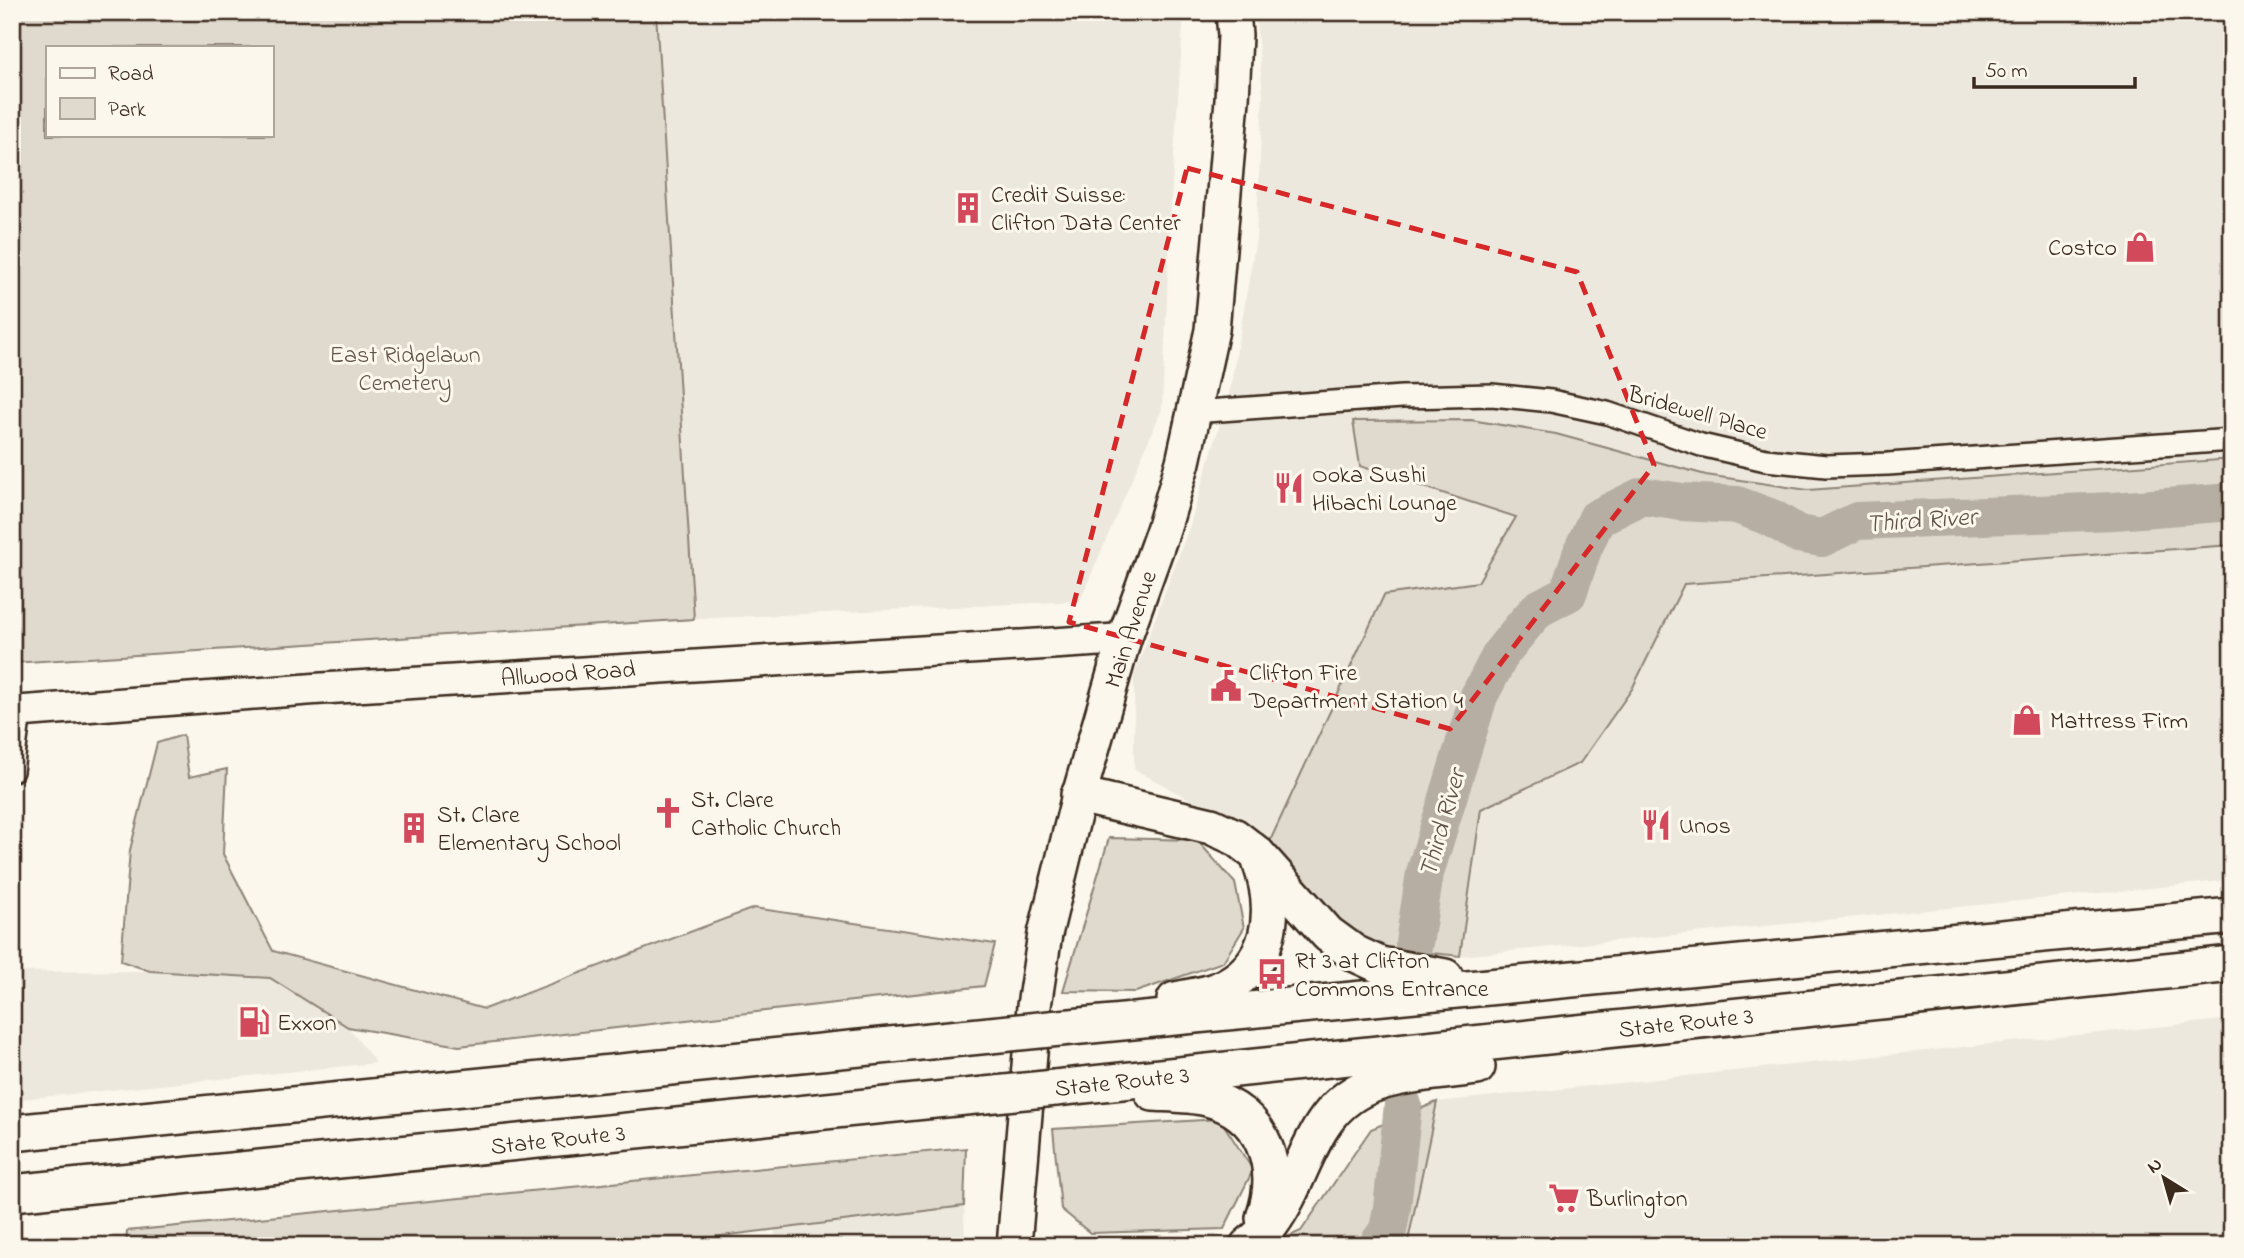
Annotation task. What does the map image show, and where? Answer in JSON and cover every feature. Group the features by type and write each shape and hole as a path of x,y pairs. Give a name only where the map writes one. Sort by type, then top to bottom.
{"highway":[{"path":"1079,795 1211,826 1235,837 1257,854 1328,934 1354,953 1380,965 1403,971 1500,985"},
{"path":"1060,1028 1217,990 1242,976 1260,954 1269,927 1270,900 1266,877 1257,854"},
{"path":"12,1133 1060,1028 2232,916"},
{"name":"State Route 3","path":"12,1193 1055,1088 2232,964"},
{"path":"1248,1246 1271,1224 1291,1189 1320,1126 1335,1107 1356,1092 1377,1083 2008,987"},
{"path":"1055,1088 1157,1093 1208,1099 1235,1110 1253,1126 1266,1145 1272,1171 1270,1201 1261,1225 1248,1246"}],"main road":[{"name":"Main Avenue","path":"1014,1246 1034,1006 1048,922 1079,795 1124,639 1163,530 1183,462 1212,330 1231,100 1235,35 1233,12"},
{"name":"Allwood Road","path":"16,712 327,688 1124,639"}],"street":[{"name":"Bridewell Place","path":"1193,412 1402,397 1492,395 1551,401 1607,413 1701,445 1766,460 1826,466 2232,440"},
{"path":"12,771 16,712"}],"highlighted area":[{"path":"1187,168 1577,272 1654,465 1450,729 1069,622"}],"shaded area":[{"path":"656,12 1184,12 1172,184 1162,409 1080,601 694,619"},
{"path":"1255,12 2232,12 2232,459 1808,490 1706,475 1556,434 1471,420 1353,421 1361,466 1517,516 1478,582 1383,595 1269,843 1134,769 1134,675 1190,525 1230,390 1256,238 1263,94"},
{"path":"2232,545 2232,880 1460,956 1481,809 1580,763 1632,689 1684,584"},
{"path":"150,971 270,978 348,1027 376,1063 12,1100 12,972"},
{"path":"2232,1019 2232,1246 1407,1246 1437,1102"},
{"path":"964,1206 965,1246 775,1246 775,1229"}],"green space":[{"name":"East Ridgelawn Cemetery","path":"12,12 656,12 694,619 12,663"},
{"path":"1471,420 1556,434 1706,475 1808,490 2232,459 2232,545 1684,584 1632,689 1580,763 1481,809 1460,956 1373,947 1342,935 1269,843 1384,595 1478,582 1516,517 1360,466 1353,421"},
{"path":"183,735 189,777 227,769 223,854 273,951 484,1009 754,908 995,944 984,986 459,1046 348,1027 270,978 150,971 121,961 130,850 157,743"},
{"path":"1109,838 1197,840 1235,883 1244,928 1223,962 1136,992 1063,991"},
{"path":"1437,1102 1407,1246 1267,1246 1301,1231 1371,1129"},
{"path":"1220,1119 1253,1170 1224,1229 1090,1233 1061,1209 1053,1129"},
{"path":"966,1148 964,1206 640,1246 126,1246 127,1231"}],"waterway":[{"name":"Third River","path":"1414,943 1425,873 1479,696 1502,652 1524,625 1538,609 1568,593 1597,518 1642,496 1682,502 1737,505 1772,518 1798,534 1822,538 1857,521 2114,511 2232,502"},
{"name":"Third River","path":"1377,1246 1388,1230 1403,1105"}],"place":[{"name":"Credit Suisse: Clifton Data Center","path":"968,208"},
{"name":"Costco","path":"2140,247"},
{"name":"Ooka Sushi Hibachi Lounge","path":"1289,488"},
{"name":"Clifton Fire Department Station 4","path":"1226,686"},
{"name":"Mattress Firm","path":"2027,720"},
{"name":"St. Clare Catholic Church","path":"668,813"},
{"name":"Unos","path":"1656,825"},
{"name":"St. Clare Elementary School","path":"414,828"},
{"name":"Rt 3 at Clifton Commons Entrance","path":"1272,974"},
{"name":"Exxon","path":"254,1022"},
{"name":"Burlington","path":"1564,1198"}]}
